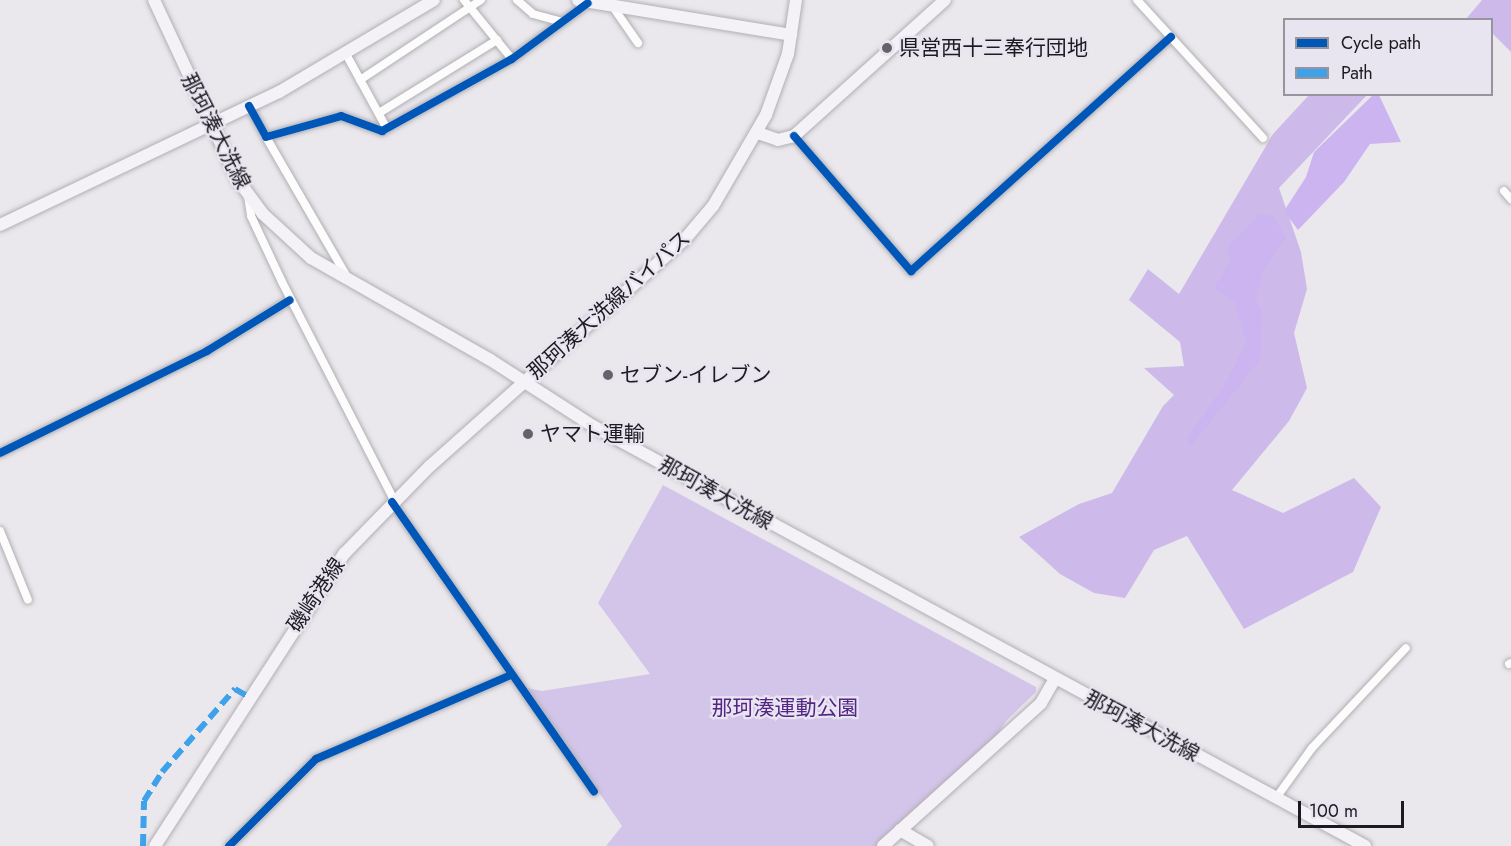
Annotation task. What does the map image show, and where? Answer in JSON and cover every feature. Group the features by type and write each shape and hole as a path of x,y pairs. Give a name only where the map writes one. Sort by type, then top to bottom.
{"main road":[{"name":"那珂湊大洗線","path":"154,0 209,125 248,195 292,242 351,282 522,382 1054,679 1365,846"},
{"path":"0,225 249,106 346,54 434,0"},
{"name":"那珂湊大洗線バイパス","path":"522,382 685,239 721,195 758,133 791,35 796,0"},
{"path":"758,133 778,140 794,136 945,0"},
{"path":"583,1 791,35"},
{"name":"磯崎港線","path":"155,846 317,591 393,501 522,382"},
{"path":"883,846 1041,703 1054,679"},
{"path":"900,830 928,846"}],"street":[{"path":"464,0 512,59"},
{"path":"360,80 481,0"},
{"path":"517,0 533,14 562,22"},
{"path":"1137,0 1263,138"},
{"path":"266,137 341,116 387,129 512,59 562,22 583,1"},
{"path":"613,6 638,44"},
{"path":"794,136 911,271 1171,37"},
{"path":"379,113 497,40"},
{"path":"346,54 387,129"},
{"path":"249,106 351,282"},
{"path":"1504,191 1511,199"},
{"path":"248,195 251,216 290,300 393,501 594,792"},
{"path":"0,453 207,351 290,300"},
{"path":"0,531 28,600"},
{"path":"1276,798 1312,747 1406,648"},
{"path":"229,846 316,759 511,675"}],"green space":[{"name":"那珂湊運動公園","path":"663,485 1036,687 1036,692 1006,721 986,752 883,846 606,846 622,826 527,688 542,691 650,674 598,603"}],"shaded area":[{"path":"1482,0 1511,0 1511,52 1493,34 1493,18 1467,18"},
{"path":"1308,96 1366,96 1279,188 1301,252 1307,289 1294,333 1307,388 1289,421 1232,490 1283,513 1354,478 1381,507 1353,572 1244,629 1187,536 1154,550 1125,598 1094,593 1060,574 1019,537 1079,504 1112,493 1163,406 1174,395 1144,368 1184,366 1180,342 1129,300 1148,269 1179,294 1273,134"},
{"path":"1372,96 1379,96 1401,142 1370,144 1344,182 1298,230 1284,211 1306,177 1314,152"},
{"path":"1259,214 1273,216 1286,238 1262,274 1256,300 1262,313 1260,360 1190,447 1187,439 1229,377 1246,342 1234,302 1214,287 1231,261 1227,250 1231,242"}],"marked path":[{"path":"143,846 144,801 162,772 235,689 249,697"}],"cycle path":[{"path":"249,106 266,137 341,116 382,131 512,59 588,3"},
{"path":"794,136 911,271 1171,37"},
{"path":"0,453 207,351 290,300"},
{"path":"392,502 594,792"},
{"path":"229,846 316,759 511,675"}],"place":[{"name":"県営西十三奉行団地","path":"887,48"},
{"name":"セブン-イレブン","path":"608,375"},
{"name":"ヤマト運輸","path":"528,434"}]}
